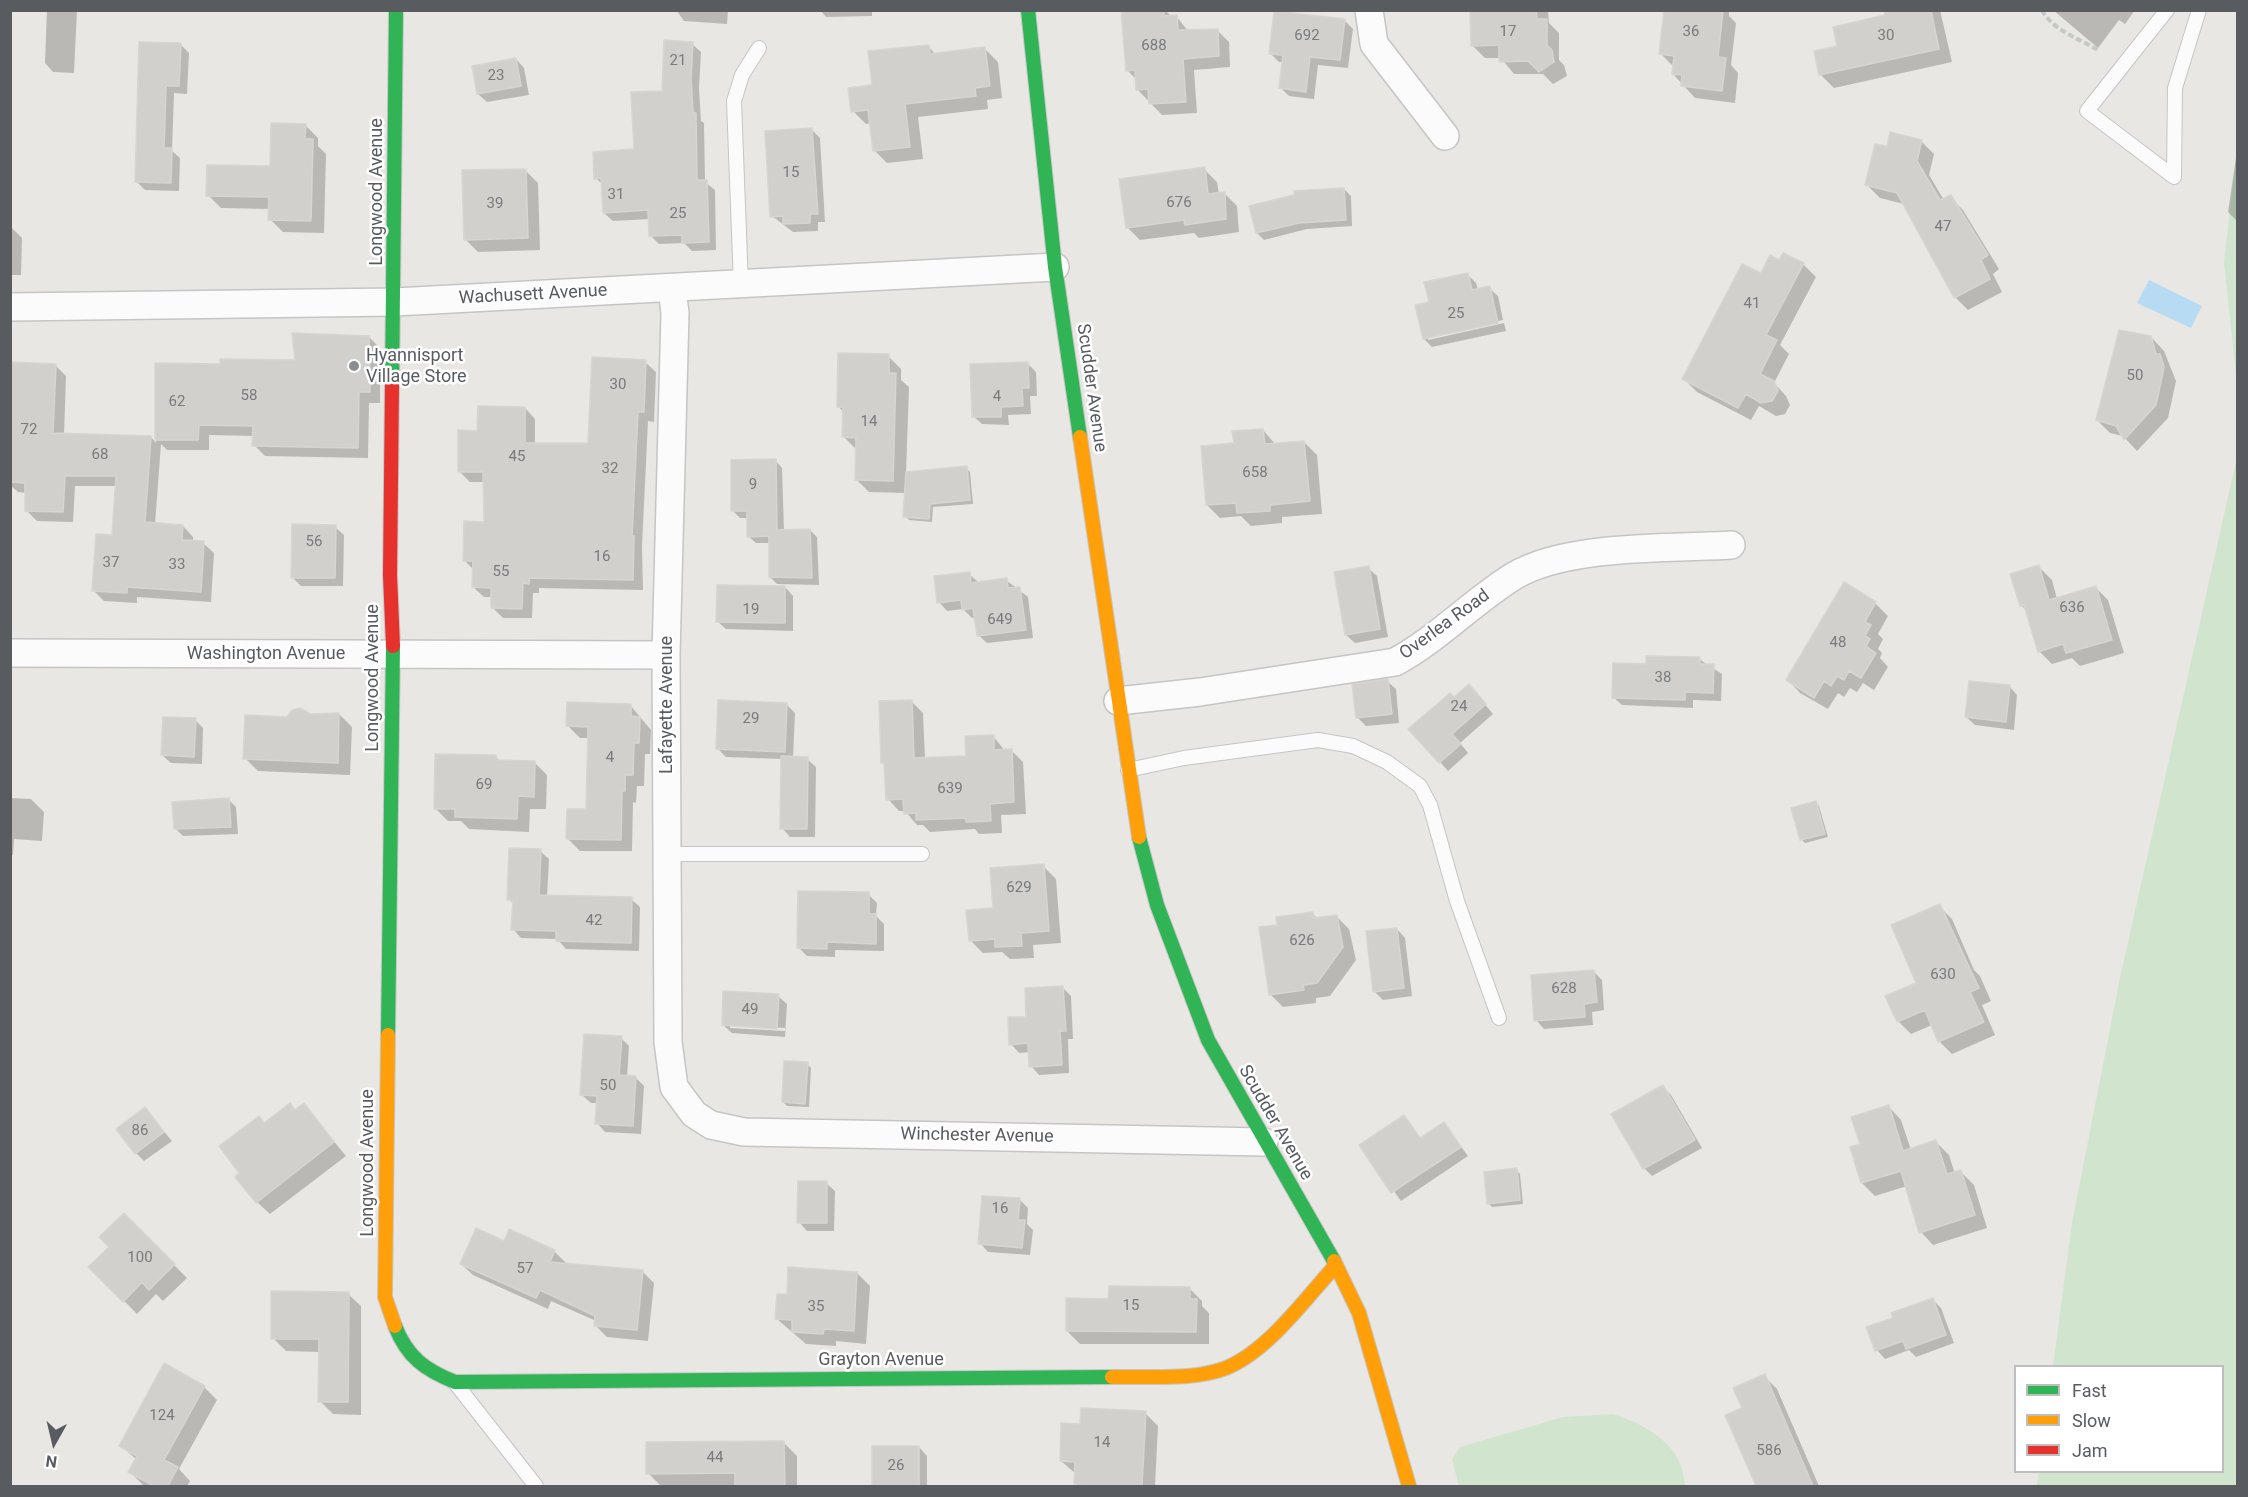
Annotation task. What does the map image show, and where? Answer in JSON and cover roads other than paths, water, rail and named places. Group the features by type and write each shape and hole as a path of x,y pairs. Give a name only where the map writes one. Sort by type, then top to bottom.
{"street":[{"name":"Longwood Avenue","path":"396,10 395,302 390,575 393,654 385,1296 402,1342"},
{"name":"Scudder Avenue","path":"1028,10 1055,267 1137,828 1157,904 1197,1015 1264,1142 1336,1265 1366,1335 1409,1486"},
{"path":"1369,10 1374,44 1445,136"},
{"name":"Wachusett Avenue","path":"10,308 395,302 1055,267"},
{"name":"Lafayette Avenue","path":"672,289 675,313 666,655 668,1042 674,1087 694,1114"},
{"name":"Overlea Road","path":"1118,701 1200,692 1395,662 1418,650 1484,596 1516,575 1550,560 1620,552 1731,545"},
{"name":"Washington Avenue","path":"10,653 666,655"},
{"name":"Winchester Avenue","path":"694,1114 711,1125 744,1132 1264,1142"},
{"name":"Grayton Avenue","path":"402,1342 408,1356 429,1372 454,1382 1104,1377 1182,1373 1226,1367 1255,1348 1284,1322 1336,1265"}],"lane":[{"path":"2167,10 2087,111 2174,177 2175,88 2199,10"},
{"path":"741,285 734,101 742,75 759,48"},
{"path":"1128,770 1184,758 1318,740 1353,746 1386,762 1420,786 1432,813 1457,900 1499,1018"},
{"path":"668,854 922,854"},
{"path":"454,1382 536,1486"}],"water":[{"path":"2149,280 2202,306 2191,328 2137,303"}],"place":[{"name":"Hyannisport Village Store","path":"354,366"}]}
